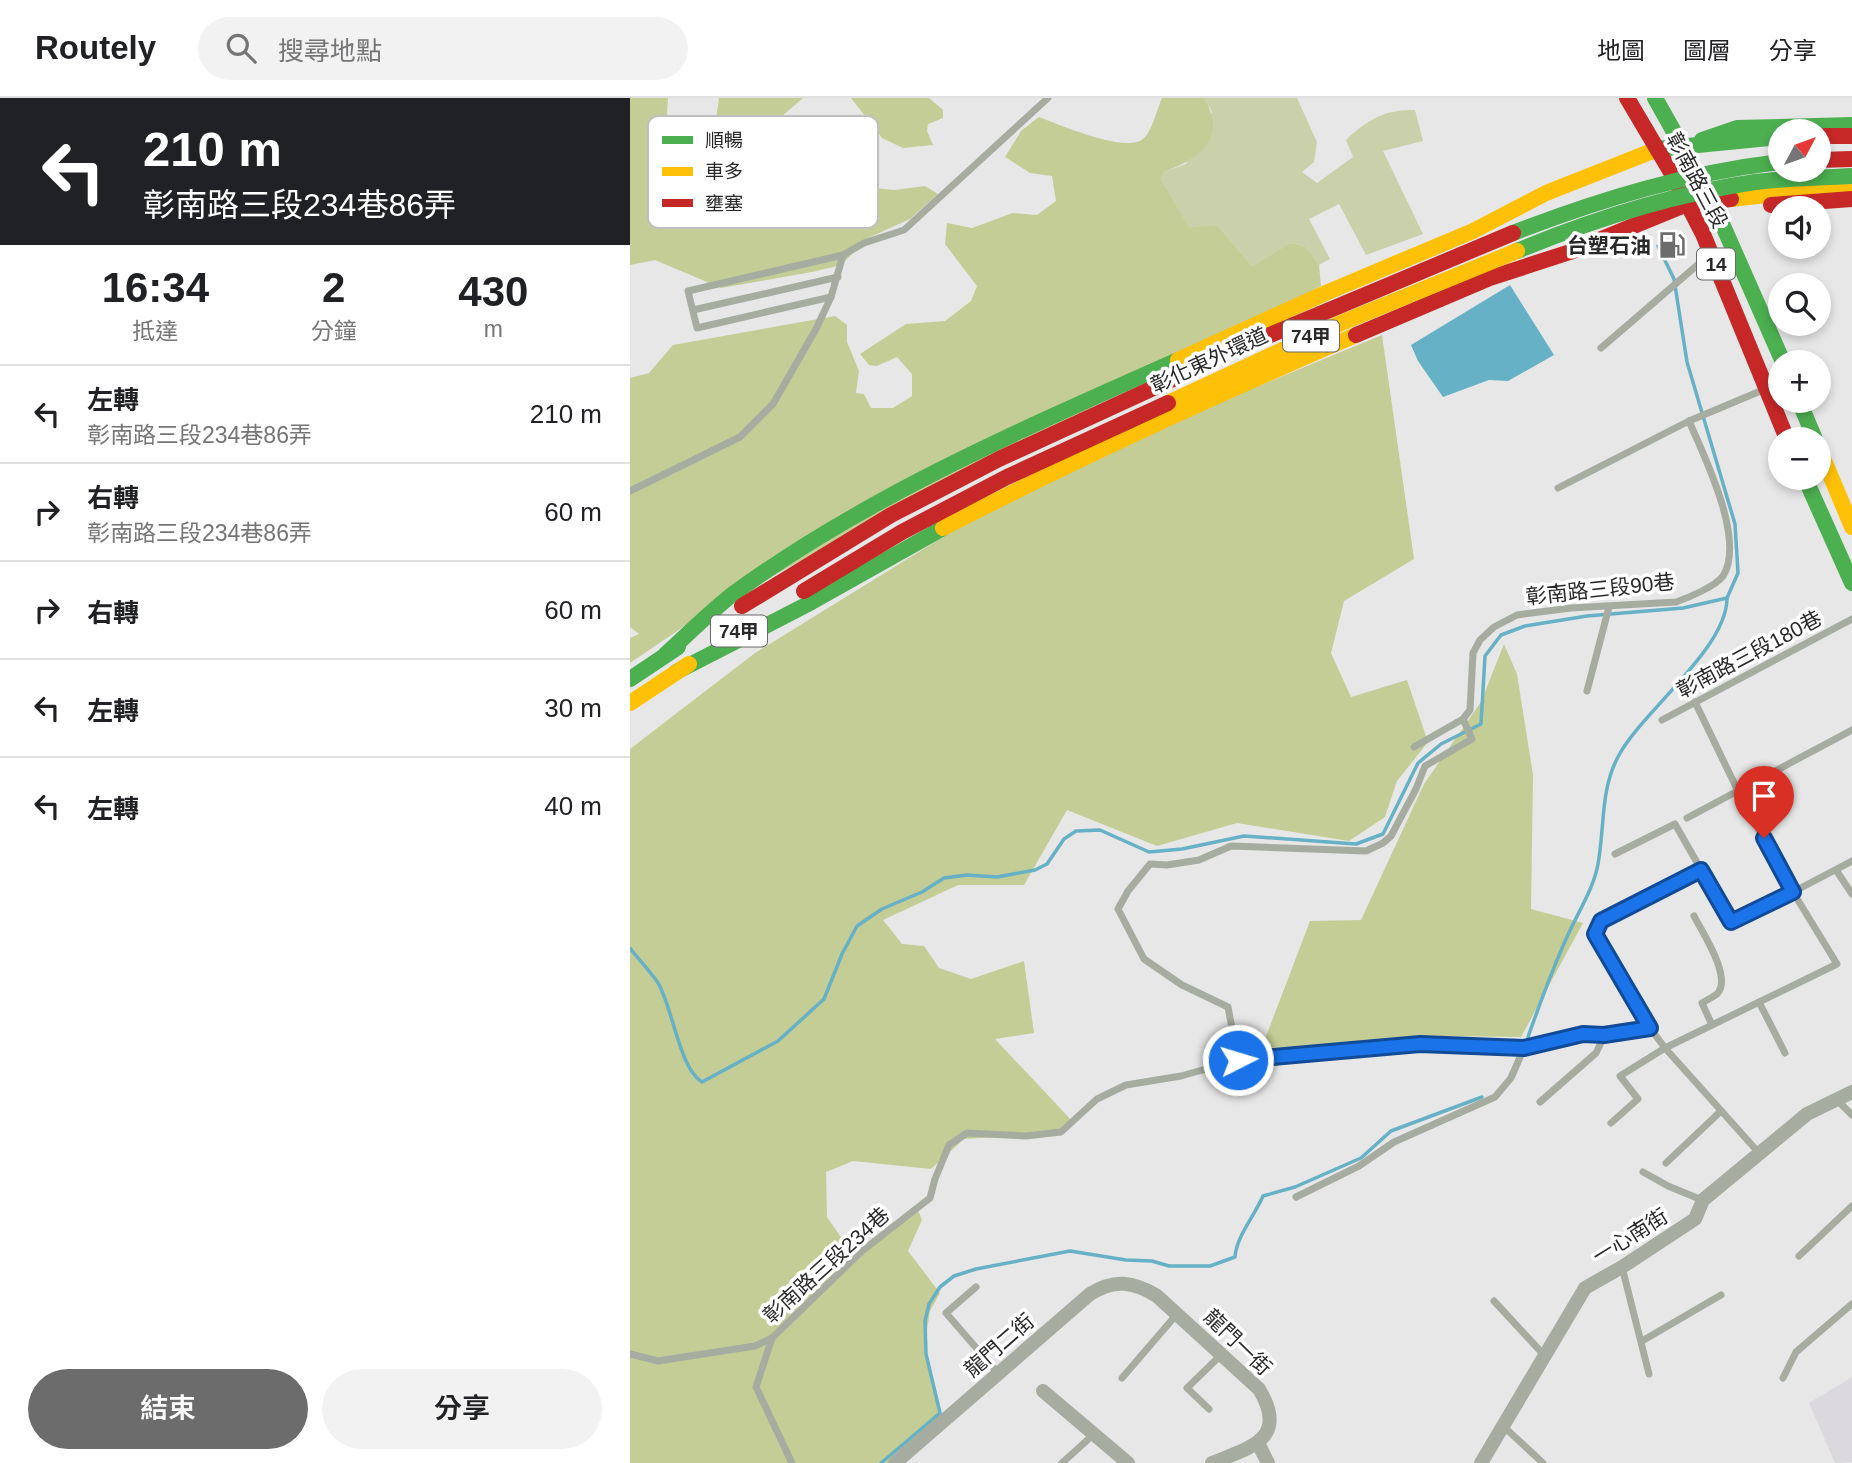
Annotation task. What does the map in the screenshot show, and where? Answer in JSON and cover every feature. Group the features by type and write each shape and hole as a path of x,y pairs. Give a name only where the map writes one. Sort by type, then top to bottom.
{"main road":[{"name":"彰南路三段","path":"1627,98 1712,253 1782,427"},
{"name":"彰南路三段","path":"1655,98 1685,145 1713,200 1778,350"},
{"path":"1685,145 1737,128 1852,125"},
{"path":"1831,136 1852,136"},
{"path":"1657,149 1768,138"},
{"name":"74甲","path":"666,654 731,596 783,560 881,502 996,441 1490,223 1546,193 1657,149"},
{"path":"1831,160 1852,159"},
{"name":"彰化東外環道","path":"630,679 793,574 891,515 999,459 1333,306 1604,198 1653,183 1704,172 1768,164"},
{"name":"彰化東外環道","path":"630,703 804,591 902,532 1007,477 1341,323 1562,232 1647,205 1708,190 1758,182 1852,176"},
{"path":"1686,204 1852,188"},
{"path":"1713,200 1744,207 1852,199"},
{"name":"74甲","path":"676,672 1014,491 1251,380 1510,270 1570,253 1686,204"},
{"path":"1831,477 1852,527"},
{"path":"1810,490 1852,583"}],"street":[{"name":"一心南街","path":"1480,1463 1585,1288 1695,1219 1703,1200 1807,1114 1852,1092"},
{"name":"龍門二街","path":"895,1463 1090,1294 1104,1285 1123,1283 1142,1286"},
{"name":"龍門一街","path":"1142,1286 1178,1313 1259,1389 1269,1410 1268,1431 1258,1443"},
{"path":"1043,1391 1128,1463"},
{"path":"1212,1463 1258,1443 1268,1463"}],"lane":[{"path":"831,297 697,328 688,290 843,255 864,243 904,230 1048,98"},
{"path":"1601,348 1712,253"},
{"path":"630,491 740,437 773,404 816,329 831,297 843,255"},
{"path":"693,310 838,277"},
{"path":"1558,488 1689,421 1765,389"},
{"name":"彰南路三段90巷","path":"1238,1060 1228,1007 1182,985 1144,959 1118,909 1128,891 1150,864 1167,865 1199,860 1231,846 1366,851 1383,843 1391,836 1425,766 1472,739 1463,719 1470,710 1473,653 1480,640 1494,627 1517,615 1676,602 1722,578 1728,561 1728,534 1718,487 1689,421"},
{"path":"1587,691 1609,607"},
{"name":"彰南路三段180巷","path":"1662,720 1852,620"},
{"path":"1611,1123 1638,1099 1620,1076 1665,1048 1837,964 1793,892 1738,791 1695,702"},
{"path":"1414,747 1463,719"},
{"path":"1687,818 1852,730"},
{"path":"1615,855 1675,824 1731,922 1852,862"},
{"path":"1701,870 1601,921 1595,934 1650,1028 1759,1153"},
{"path":"1836,870 1852,894"},
{"path":"1694,916 1717,960 1722,984 1718,993 1702,1003 1712,1025"},
{"path":"1759,1002 1785,1053"},
{"name":"彰南路三段234巷","path":"630,1354 657,1360 755,1346 772,1338 862,1251 930,1198 949,1144 967,1133 1026,1136 1061,1132 1097,1099 1126,1085 1181,1076 1238,1060 1420,1044 1524,1048 1583,1034 1604,1035 1650,1028"},
{"path":"1540,1102 1596,1053 1604,1035"},
{"path":"1296,1197 1359,1166 1394,1142 1496,1097 1511,1078 1524,1048"},
{"path":"1836,1099 1852,1115"},
{"path":"1666,1163 1721,1111"},
{"path":"1643,1172 1668,1186 1703,1200"},
{"path":"1799,1256 1852,1206"},
{"path":"1622,1267 1649,1374"},
{"path":"976,1287 946,1313 998,1373"},
{"path":"1642,1341 1721,1296"},
{"path":"1494,1301 1544,1355"},
{"path":"1783,1378 1796,1352 1852,1304"},
{"path":"1122,1378 1178,1313"},
{"path":"772,1338 756,1387 792,1463"},
{"path":"1209,1409 1187,1388 1222,1354"},
{"path":"1502,1425 1543,1463"},
{"path":"1062,1463 1094,1434"}],"shaded area":[{"path":"1852,1377 1852,1462 1835,1463 1809,1403"}],"green space":[{"path":"630,98 668,98 667,116 648,116 648,228 878,228 878,188 894,190 925,186 938,194 910,219 868,238 841,265 721,288 655,260 630,265"},
{"path":"719,98 803,98 782,116 716,116"},
{"path":"851,98 929,98 943,110 943,118 928,124 927,131 933,145 903,148 882,138 878,133 878,116 865,116"},
{"path":"1162,98 1204,98 1211,112 1213,124 1206,145 1189,160 1164,172 1161,179 1189,228 1217,225 1252,266 1290,243 1305,246 1319,265 1321,286 708,610 630,663 630,638 639,634 630,627 630,378 649,373 673,345 835,316 847,325 847,342 859,371 856,393 864,394 871,408 893,408 912,396 912,374 897,357 877,366 869,365 860,354 906,324 945,321 971,301 977,286 945,244 947,223 972,228 1013,213 1037,215 1056,201 1052,176 1030,173 1005,157 1021,131 1039,117 1109,141 1136,142 1147,134"},
{"path":"1204,98 1297,98 1317,142 1314,162 1302,172 1317,183 1353,157 1346,140 1361,127 1377,117 1395,111 1415,110 1423,141 1383,151 1423,234 1366,255 1339,204 1309,219 1330,259 1319,265 1305,246 1290,243 1252,266 1217,225 1189,229 1161,179 1164,172 1186,164 1212,112"},
{"path":"1382,335 1414,559 1344,601 1331,653 1351,697 1407,680 1428,742 1397,781 1385,817 1349,841 1237,823 1157,846 1067,810 1024,885 958,885 883,920 902,944 924,946 939,968 971,979 1024,961 1034,1033 995,1039 1074,1123 1063,1133 964,1139 931,1169 853,1161 826,1172 827,1217 845,1243 862,1254 918,1210 922,1220 908,1251 940,1293 930,1311 924,1349 944,1425 903,1463 630,1463 630,749 755,653 951,532 1106,449"},
{"path":"1504,644 1517,674 1533,775 1531,909 1583,923 1521,1037 1441,1036 1311,1049 1262,1047 1310,921 1361,920 1424,784 1481,702"}],"water":[{"path":"1510,285 1554,355 1508,381 1489,380 1443,397 1418,361 1411,345"}],"waterway":[{"path":"630,948 658,983 682,1051 694,1075 702,1082 778,1041 824,999 842,954 857,926 882,909 922,892 944,878 967,875 997,877 1035,870 1047,864 1064,839 1076,831 1100,830 1149,852 1182,849 1244,836 1356,844 1383,834 1418,763 1441,744 1481,724 1485,656 1501,635 1525,626 1587,616 1683,608 1727,598 1738,573 1735,524 1687,362 1674,279 1658,246"},
{"path":"1528,1037 1556,962 1596,873 1606,794 1613,768 1631,737 1682,679 1713,638 1723,618 1727,599"},
{"path":"881,1463 940,1413 926,1354 925,1321 929,1304 940,1287 954,1276 976,1269 1070,1251 1126,1260 1152,1261 1169,1266 1210,1266 1235,1257 1242,1234 1263,1196 1295,1187 1361,1158 1391,1131 1482,1097"}],"traffic: fast":[{"path":"1655,98 1709,194 1778,350"},
{"path":"1702,140 1737,128 1852,125"},
{"path":"1650,152 1657,149 1768,138"},
{"path":"1513,233 1579,209 1678,180 1768,164"},
{"path":"1517,251 1605,218 1694,193 1767,181 1852,176"},
{"path":"666,654 733,594 838,525 949,465 1178,360"},
{"path":"1804,413 1810,427"},
{"path":"1810,490 1852,583"},
{"path":"676,672 806,605 943,528"},
{"path":"630,679 678,647"}],"traffic: slow":[{"path":"1178,360 1328,292 1473,231 1546,193 1650,152"},
{"path":"1731,199 1852,188"},
{"path":"1168,403 1341,323 1517,251"},
{"path":"943,528 1148,428 1356,335"},
{"path":"1831,477 1852,527"},
{"path":"630,703 689,664"}],"traffic: jam":[{"path":"1627,98 1672,174 1703,234 1782,427"},
{"path":"1831,136 1852,136"},
{"path":"1831,160 1852,159"},
{"path":"1356,335 1490,278 1570,252 1687,204 1731,199"},
{"path":"1831,201 1852,199"},
{"path":"1258,340 1513,233"},
{"path":"742,606 891,515 999,459 1173,379"},
{"path":"804,591 902,532 1007,477 1168,403"}],"place":[{"name":"台塑石油","path":"1672,245"}],"route":[{"path":"1238,1060 1420,1044 1524,1048 1583,1034 1604,1035 1650,1028 1595,934 1601,921 1701,870 1731,922 1793,892 1764,838"}]}
